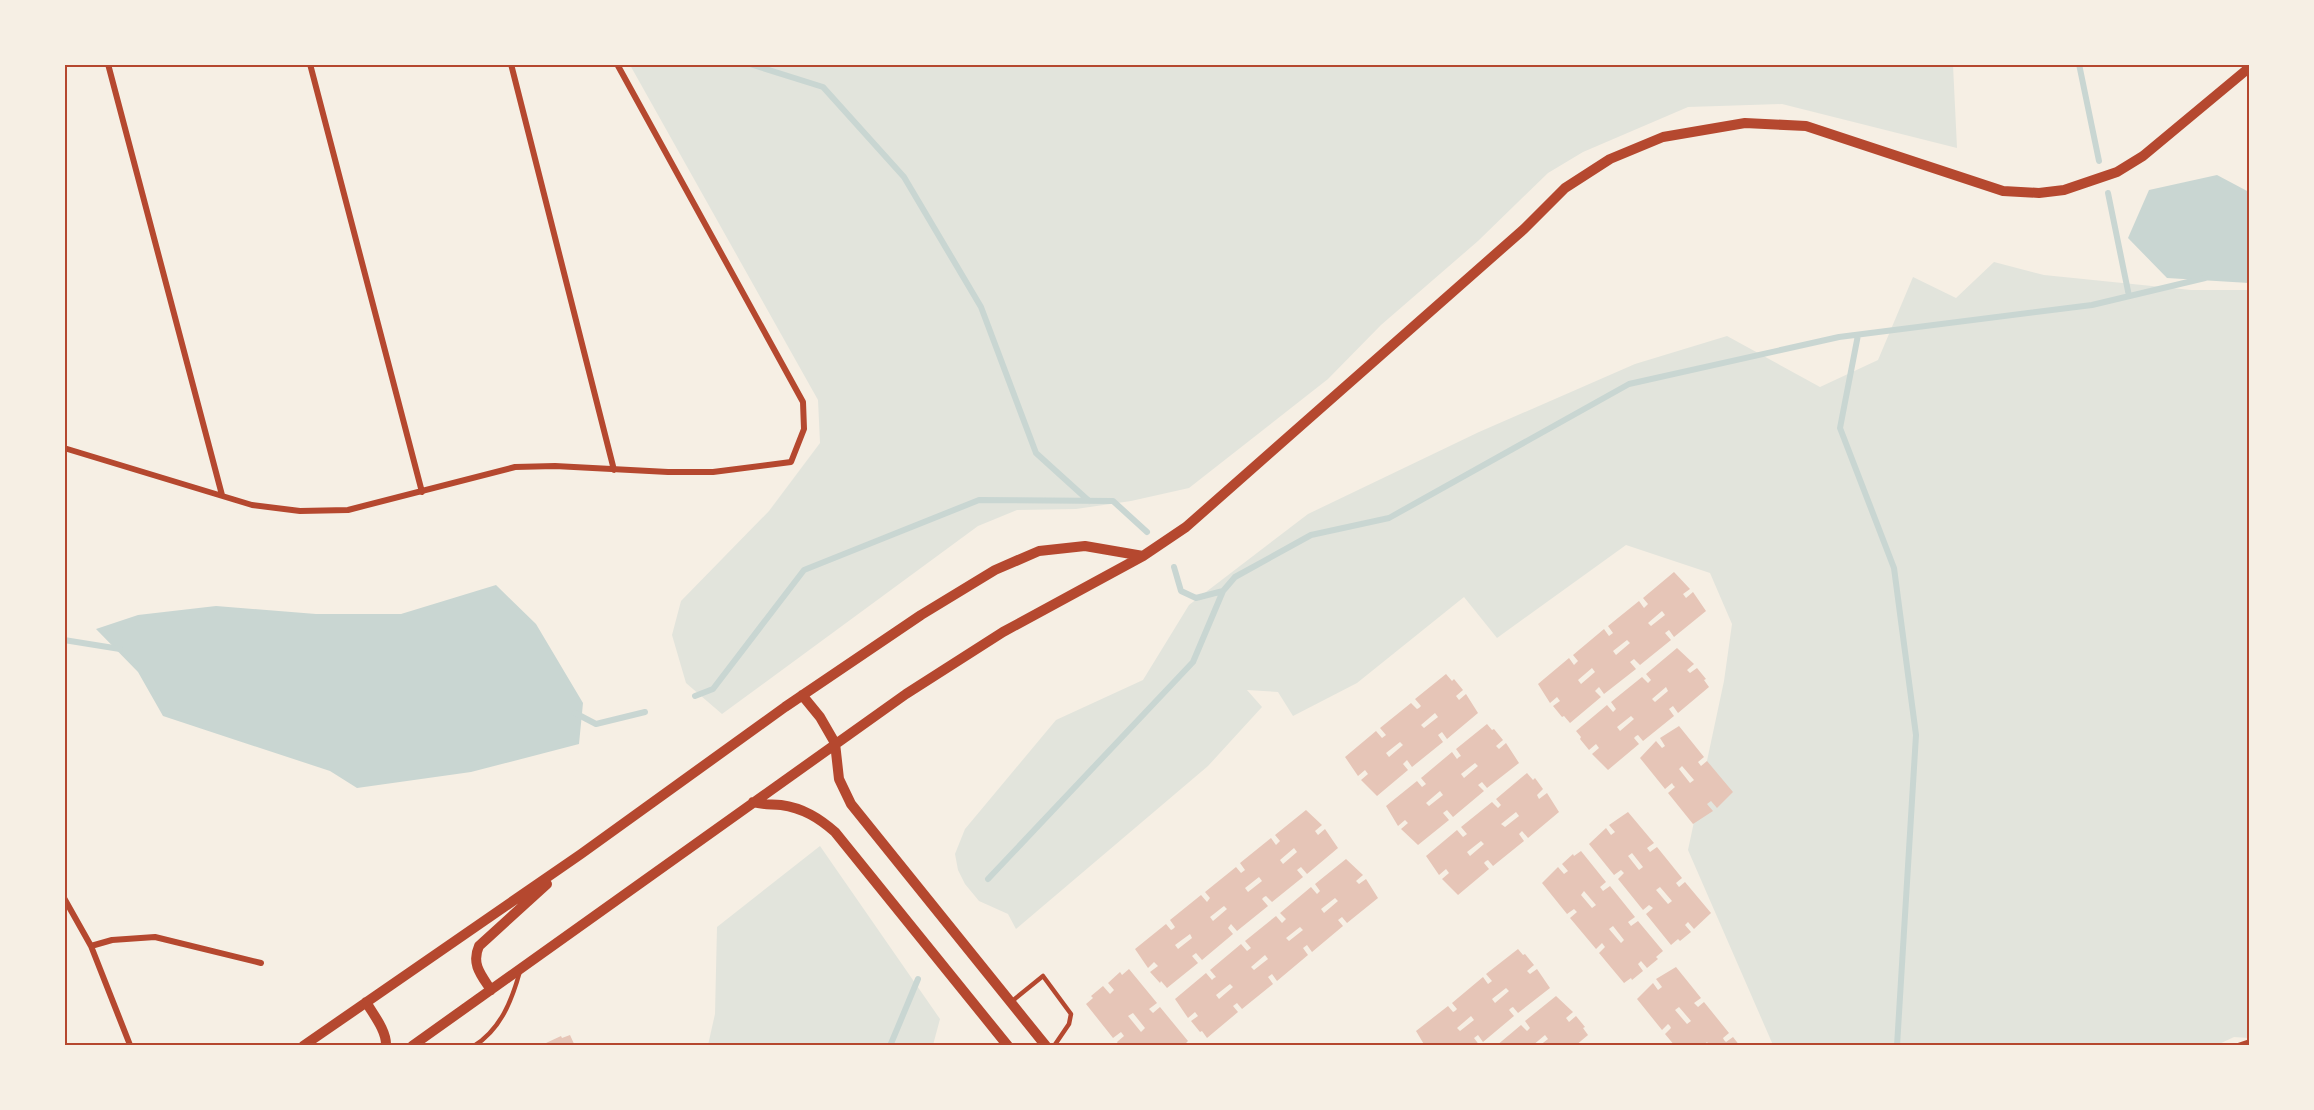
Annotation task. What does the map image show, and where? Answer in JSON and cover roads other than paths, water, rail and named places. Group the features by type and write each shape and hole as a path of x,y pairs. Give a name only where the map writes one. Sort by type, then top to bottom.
{"street":[{"path":"108,64 222,495"},
{"path":"310,64 422,492"},
{"path":"511,64 614,470"},
{"path":"64,448 252,506 300,512 348,510 515,467 555,466 713,472 791,462 804,429 803,402 616,64"},
{"path":"412,1046 835,743 1003,632 1143,556 1186,527 1524,229 1565,188 1610,159 1663,137 1706,128 1745,123 1806,126 2003,191 2021,193 2056,191 2088,183 2117,172 2143,156 2250,67"},
{"path":"303,1046 581,854 802,695 921,615 995,570 1039,551 1085,546 1143,556"},
{"path":"802,695 820,717 835,743 839,778 851,804 1046,1046"},
{"path":"753,802 795,808 824,822 835,832 1008,1046"},
{"path":"491,990 477,969 474,957 479,946 581,854"},
{"path":"64,898 91,946 130,1045"},
{"path":"91,946 112,940 155,937 261,963"},
{"path":"366,1002 384,1032 386,1046"},
{"path":"2238,1046 2250,1042"}],"lane":[{"path":"474,1046 483,1040 504,1016 520,969"},
{"path":"1011,1002 1043,976 1071,1014 1069,1024 1054,1046"}],"waterway":[{"path":"750,64 823,87 904,177 981,307 1036,453 1089,501"},
{"path":"2079,64 2099,161"},
{"path":"2108,193 2129,296"},
{"path":"1174,567 1181,591 1196,598 1223,591 1235,577 1311,535 1389,518 1629,384 1839,337 2092,305 2205,278"},
{"path":"1858,335 1840,428 1894,568 1916,735 1897,1046"},
{"path":"695,696 713,689 804,570 979,500 1113,501 1147,532"},
{"path":"988,879 1193,662 1223,591"},
{"path":"64,640 120,649"},
{"path":"575,713 596,724 645,712"},
{"path":"890,1046 918,979"}]}
